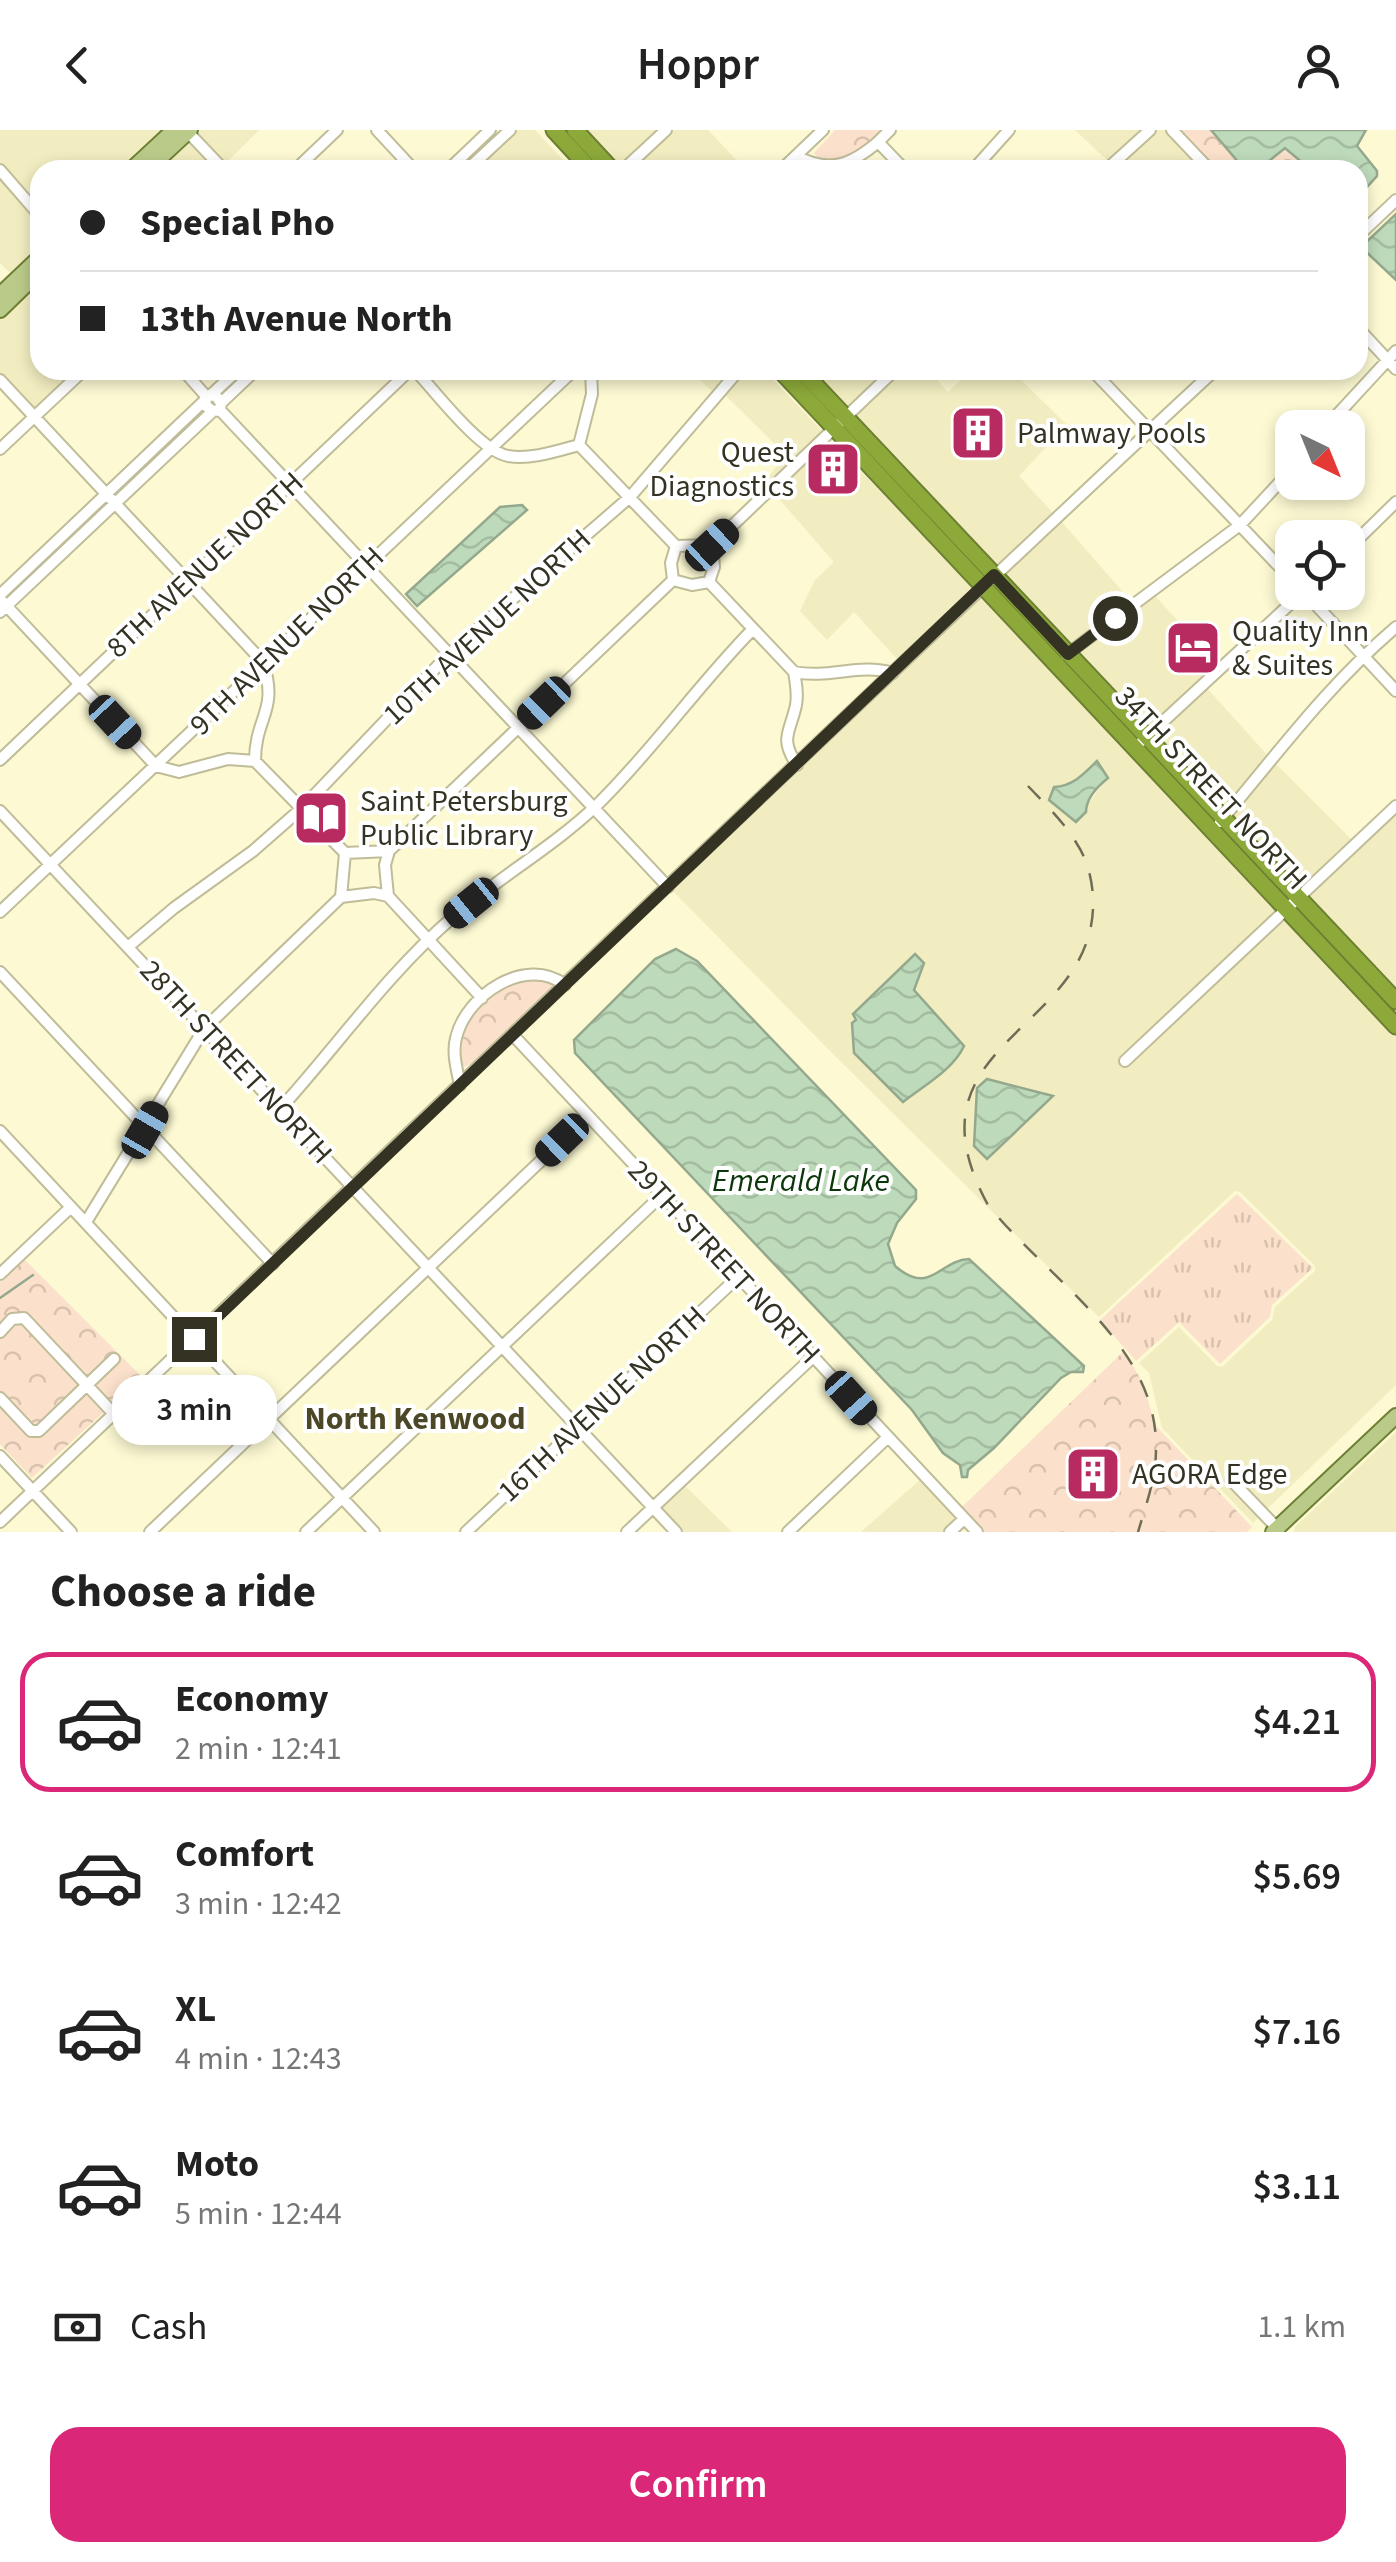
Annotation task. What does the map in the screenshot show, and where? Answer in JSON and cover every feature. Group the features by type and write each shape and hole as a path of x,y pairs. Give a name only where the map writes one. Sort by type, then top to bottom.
{"highway":[{"path":"554,130 582,160"},
{"path":"575,130 603,160"},
{"name":"34TH STREET NORTH","path":"792,380 840,422"},
{"name":"34TH STREET NORTH","path":"808,380 840,422 1292,903 1396,1026"},
{"name":"34TH STREET NORTH","path":"1292,903 1396,1001"}],"main road":[{"path":"145,160 185,131"},
{"path":"157,160 185,131"},
{"path":"0,294 30,266"},
{"path":"0,310 30,282"},
{"path":"1277,1531 1396,1416"}],"street":[{"path":"306,160 337,130"},
{"path":"376,130 404,160"},
{"path":"458,160 490,130"},
{"path":"478,160 510,130"},
{"path":"633,160 666,130"},
{"path":"792,160 823,130"},
{"path":"851,160 890,130"},
{"path":"983,160 1009,130"},
{"path":"1117,160 1150,130"},
{"path":"1172,130 1200,160"},
{"path":"185,131 214,160"},
{"path":"878,142 895,160"},
{"path":"796,156 804,160"},
{"path":"0,170 30,204"},
{"path":"1368,227 1396,200"},
{"path":"1368,336 1391,355 1396,369"},
{"path":"1341,410 1391,355"},
{"path":"0,380 263,662 271,700 258,732 255,761"},
{"path":"0,449 73,380"},
{"path":"192,380 668,888"},
{"path":"227,380 2,603 156,766 179,772 228,759 255,761 345,853 389,852"},
{"path":"110,499 246,380"},
{"name":"8TH AVENUE NORTH","path":"0,760 401,380"},
{"path":"422,380 490,449 510,456 528,456 579,445"},
{"name":"9TH AVENUE NORTH","path":"0,912 563,380"},
{"path":"579,445 592,394 591,380"},
{"name":"10TH AVENUE NORTH","path":"129,946 252,852 302,808 449,654 630,496 730,380"},
{"path":"579,445 676,546 712,545 884,380"},
{"path":"1102,380 1275,562"},
{"path":"0,1522 1203,380"},
{"path":"1062,658 1240,525 1275,487"},
{"path":"1365,532 1396,502"},
{"path":"708,582 714,567 712,545"},
{"path":"673,580 671,564 676,546"},
{"path":"673,580 692,585 708,582"},
{"path":"482,998 388,896 384,882 389,852 673,580"},
{"path":"708,582 794,672 796,704 786,748 796,766"},
{"path":"1140,742 1283,610"},
{"path":"1320,610 1396,691"},
{"path":"1218,824 1316,704 1396,627"},
{"path":"280,1110 367,1004 428,940 594,808 638,764 694,693 753,629"},
{"path":"794,672 824,675 864,667 893,673"},
{"path":"1126,1061 1396,806"},
{"name":"28TH STREET NORTH","path":"0,811 676,1532"},
{"path":"341,898 345,853"},
{"path":"86,1222 204,1028 341,898 374,893 388,896"},
{"path":"0,972 273,1264"},
{"path":"460,1085 455,1040 461,1024 482,998 501,984 530,973 553,976 564,985"},
{"name":"29TH STREET NORTH","path":"512,1035 977,1532"},
{"path":"150,1532 588,1116"},
{"path":"0,1131 374,1532"},
{"path":"306,1532 662,1195"},
{"path":"0,1274 71,1207"},
{"name":"16TH AVENUE NORTH","path":"466,1532 738,1276"},
{"path":"0,1332 12,1319 24,1318 114,1414"},
{"path":"627,1532 813,1356"},
{"path":"0,1398 31,1431 39,1430 114,1359"},
{"path":"788,1532 887,1438"},
{"path":"0,1456 71,1532"},
{"path":"1231,1480 1277,1531"},
{"path":"950,1532 964,1519"}],"shaded area":[{"path":"0,130 168,130 136,160 30,160 30,199 0,165"},
{"path":"259,130 229,160 219,160 194,133"},
{"path":"516,130 535,130 564,160 484,160"},
{"path":"583,130 660,130 628,160 611,160"},
{"path":"672,130 708,130 736,160 640,160"},
{"path":"1075,130 1143,130 1111,160"},
{"path":"1156,130 1167,130 1196,160 1124,160"},
{"path":"188,138 209,160 165,160"},
{"path":"0,177 30,211 30,260 13,276 0,263"},
{"path":"30,287 30,380 67,380 34,411 0,375 0,316"},
{"path":"700,380 725,380 714,393"},
{"path":"736,380 774,380 823,432 767,486 764,482 786,455 724,394"},
{"path":"818,380 878,380 846,410"},
{"path":"891,380 937,380 948,392 961,380 1021,380 1067,425 1019,476 1054,514 995,569 852,417"},
{"path":"829,438 974,588 899,661 854,612 827,640 800,611 815,580 834,562 773,492"},
{"path":"1060,520 1131,601 1069,648 1001,575"},
{"path":"980,595 1280,908 1120,1061 1125,1066 1286,915 1396,1032 1396,1385 1265,1511 1230,1475 1226,1479 1260,1516 1253,1523 1162,1428 1149,1373 1139,1363 1179,1327 1222,1367 1272,1320 1275,1307 1315,1271 1315,1266 1235,1191 1099,1317 672,890","holes":["1097,762 1107,778 1086,807 1054,787 1079,778","923,964 914,990 964,1046 929,1083 903,1102 855,1053 856,1020"]},
{"path":"1154,595 1218,664 1147,730 1075,654"},
{"path":"1206,687 1269,757 1223,811 1153,737"},
{"path":"1275,763 1352,840 1298,892 1229,818"},
{"path":"1396,812 1396,996 1304,898"},
{"path":"1396,1432 1396,1532 1294,1532 1295,1527"},
{"path":"921,1479 959,1518 944,1532 861,1532"},
{"path":"683,1484 732,1532 682,1532 659,1508"}],"green space":[{"path":"835,130 884,130 855,153 820,160 814,153"},
{"path":"1181,130 1211,130 1236,160 1209,160"},
{"path":"1285,148 1302,160 1270,160"},
{"path":"526,978 552,982 553,987 464,1067 464,1035 478,1010 500,991"},
{"path":"1237,1194 1313,1268 1272,1305 1270,1317 1220,1364 1179,1322 1136,1361 1100,1320"},
{"path":"24,1259 142,1377 32,1478 0,1444 0,1282"},
{"path":"1124,1351 1143,1383 1155,1425 1252,1527 1247,1532 983,1532 961,1508"}],"water":[{"path":"1211,130 1366,130 1357,146 1377,171 1377,176 1368,186 1368,160 1299,160 1285,148 1270,160 1236,160"},
{"path":"1396,214 1396,280 1368,254 1368,240"},
{"path":"522,505 527,510 417,606 406,594 500,507"},
{"path":"1097,761 1108,778 1093,793 1086,812 1076,822 1049,800 1054,787 1073,782"},
{"name":"Emerald Lake","path":"676,949 697,961 916,1190 916,1199 897,1223 888,1244 895,1266 907,1275 926,1278 969,1259 1084,1366 1083,1372 1071,1372 1061,1378 968,1470 967,1477 962,1477 960,1465 943,1453 912,1410 575,1053 574,1040 655,959"},
{"path":"915,954 924,963 914,990 964,1046 945,1070 903,1102 854,1053 852,1023 856,1020 853,1014"},
{"path":"987,1079 1053,1096 987,1159 974,1146 977,1088"}],"waterway":[{"path":"0,1298 33,1275"}],"railway":[{"path":"1028,786 1081,851 1090,875 1093,909 1083,951 1062,985 981,1074 966,1108 967,1151 988,1205 1095,1316 1120,1346 1139,1378 1152,1412 1156,1460 1138,1532"}],"place":[{"name":"Palmway Pools","path":"978,433"},
{"name":"Quest Diagnostics","path":"833,469"},
{"name":"Quality Inn & Suites","path":"1193,648"},
{"name":"Saint Petersburg Public Library","path":"321,818"},
{"name":"AGORA Edge","path":"1093,1474"}],"district":[{"name":"North Kenwood","path":"415,1419"}],"route":[{"path":"194,1339 994,575 1068,654 1115,618"}]}
